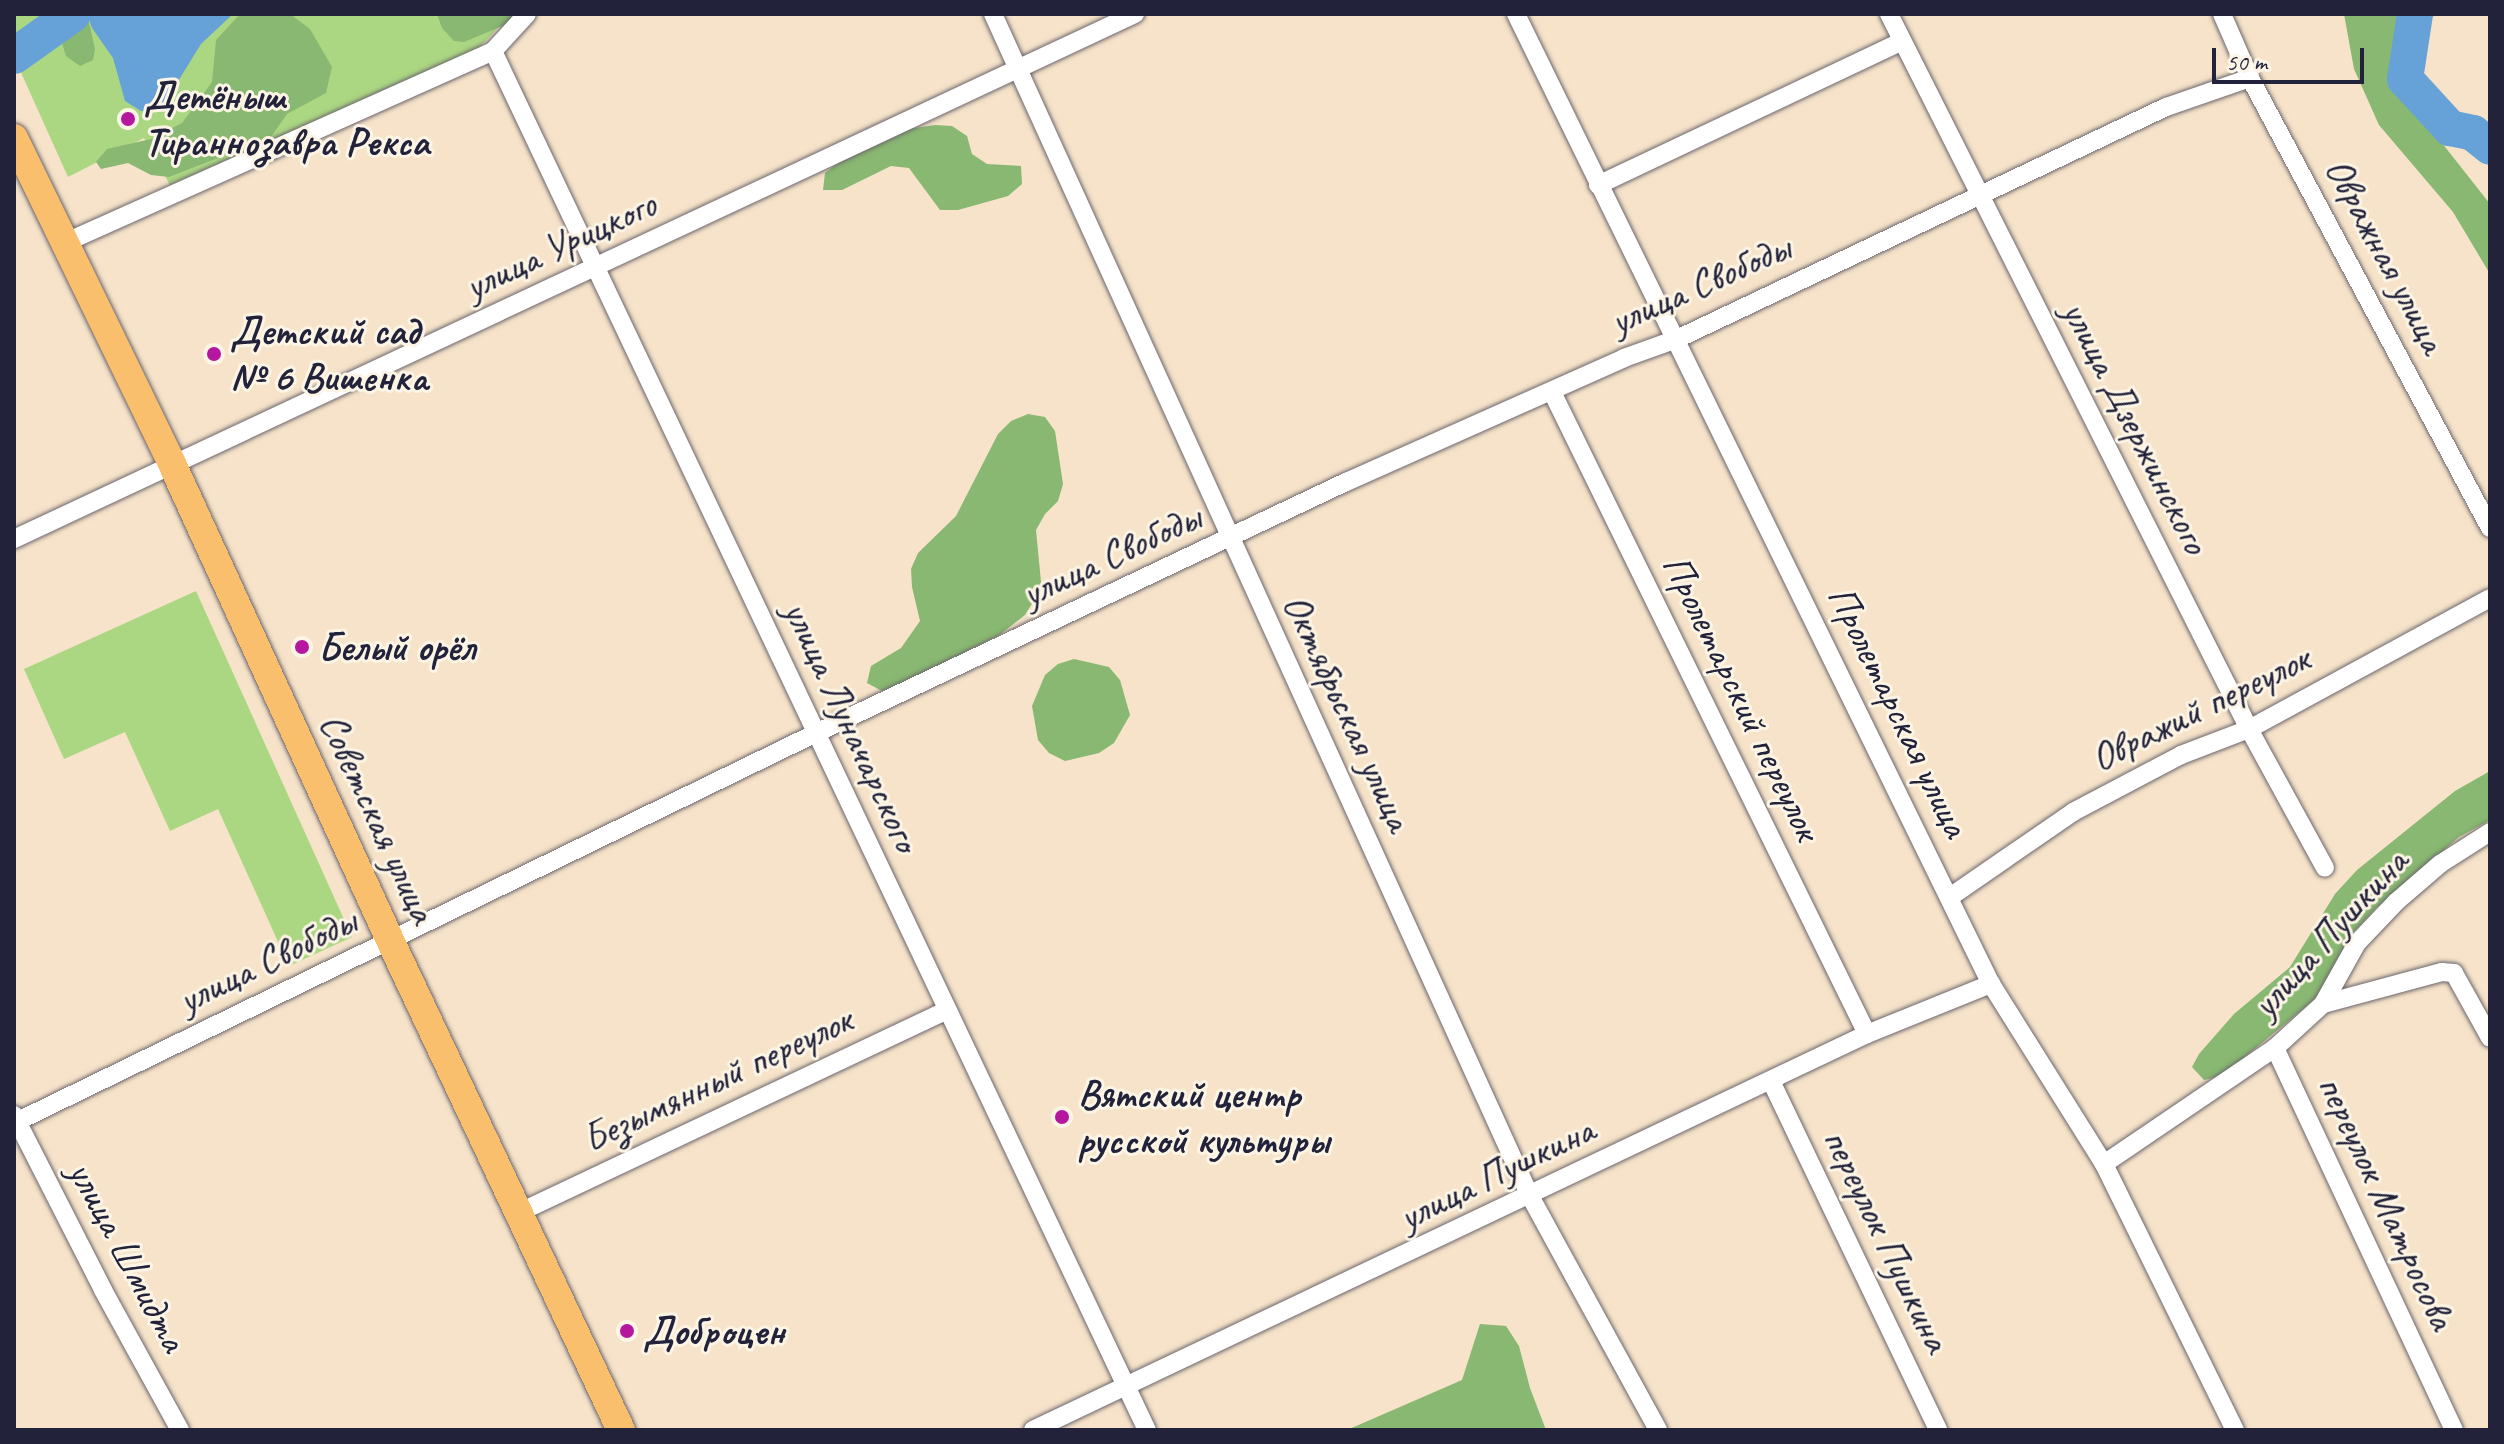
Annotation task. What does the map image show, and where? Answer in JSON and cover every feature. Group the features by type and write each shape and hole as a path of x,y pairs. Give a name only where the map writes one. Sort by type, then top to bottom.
{"main road":[{"name":"Советская улица","path":"17,145 173,466 390,940 621,1430"}],"street":[{"path":"64,243 493,51 527,14"},
{"name":"Октябрьская улица","path":"993,14 1530,1196 1658,1430"},
{"name":"улица Урицкого","path":"14,539 1135,14"},
{"name":"Пролетарская улица","path":"1516,14 1991,984 2104,1164 2235,1430"},
{"name":"улица Дзержинского","path":"1889,14 2249,729 2325,868"},
{"name":"Овражная улица","path":"2222,14 2250,78 2490,528"},
{"path":"1598,185 1902,41"},
{"name":"улица Луначарского","path":"493,51 598,266 814,734 1147,1430"},
{"name":"улица Свободы","path":"15,1120 814,734 1346,482 1624,358 1677,339 2166,107 2250,78"},
{"name":"Пролетарский переулок","path":"1552,392 1867,1034"},
{"name":"Овражий переулок","path":"1950,897 2073,812 2181,755 2249,729 2490,598"},
{"name":"улица Пушкина","path":"2104,1164 2275,1048 2323,1004 2357,943 2396,902 2440,864 2490,832"},
{"path":"2323,1004 2442,972 2454,973 2490,1038"},
{"name":"улица Пушкина","path":"1033,1430 1867,1034 1991,984"},
{"name":"Безымянный переулок","path":"518,1213 947,1010"},
{"name":"переулок Матросова","path":"2275,1048 2454,1430"},
{"name":"переулок Пушкина","path":"1771,1081 1938,1430"},
{"name":"улица Шмидта","path":"15,1120 180,1430"}],"green space":[{"path":"14,14 511,14 472,55 170,185 144,138 68,177 14,57"},
{"path":"53,14 87,14 95,49 93,60 80,66 66,56"},
{"path":"240,14 290,14 310,29 332,67 326,93 287,114 271,137 169,177 151,175 128,163 101,169 96,162 107,149 151,139 182,123 212,82 216,40"},
{"path":"437,14 516,14 512,22 464,42 454,41 442,28"},
{"path":"2344,14 2436,14 2404,44 2400,63 2416,110 2490,204 2490,274 2453,212 2379,125 2354,69"},
{"path":"952,126 967,136 972,154 987,164 1021,166 1022,184 1008,196 958,210 940,210 909,168 891,166 842,190 823,190 825,173 852,152 901,130"},
{"path":"1028,414 1045,417 1055,431 1063,484 1058,501 1045,514 1036,530 1041,582 1035,599 1025,615 998,636 899,685 882,691 867,683 871,666 901,648 920,621 911,569 918,553 956,516 998,434 1011,421"},
{"path":"196,591 352,937 289,966 218,809 170,831 125,732 64,759 24,669"},
{"path":"1074,659 1109,667 1120,680 1130,715 1114,743 1099,753 1065,761 1049,753 1038,740 1032,706 1045,675 1058,664"},
{"path":"2490,771 2490,820 2459,837 2375,909 2351,935 2342,965 2321,994 2222,1076 2204,1080 2192,1067 2199,1054 2234,1014 2290,967 2335,894 2357,870 2455,791"},
{"path":"1480,1324 1506,1326 1519,1346 1546,1430 1347,1430 1462,1380"}],"water":[{"path":"87,14 233,14 201,44 164,104 156,110 141,111 125,101 113,58 92,28"}],"waterway":[{"path":"14,56 73,14"},
{"path":"2415,14 2405,79 2450,128 2473,133 2490,147"}],"place":[{"name":"Детёныш Тираннозавра Рекса","path":"128,119"},
{"name":"Детский сад № 6 Вишенка","path":"214,354"},
{"name":"Белый орёл","path":"302,647"},
{"name":"Вятский центр русской культуры","path":"1062,1117"},
{"name":"Доброцен","path":"627,1331"}]}
